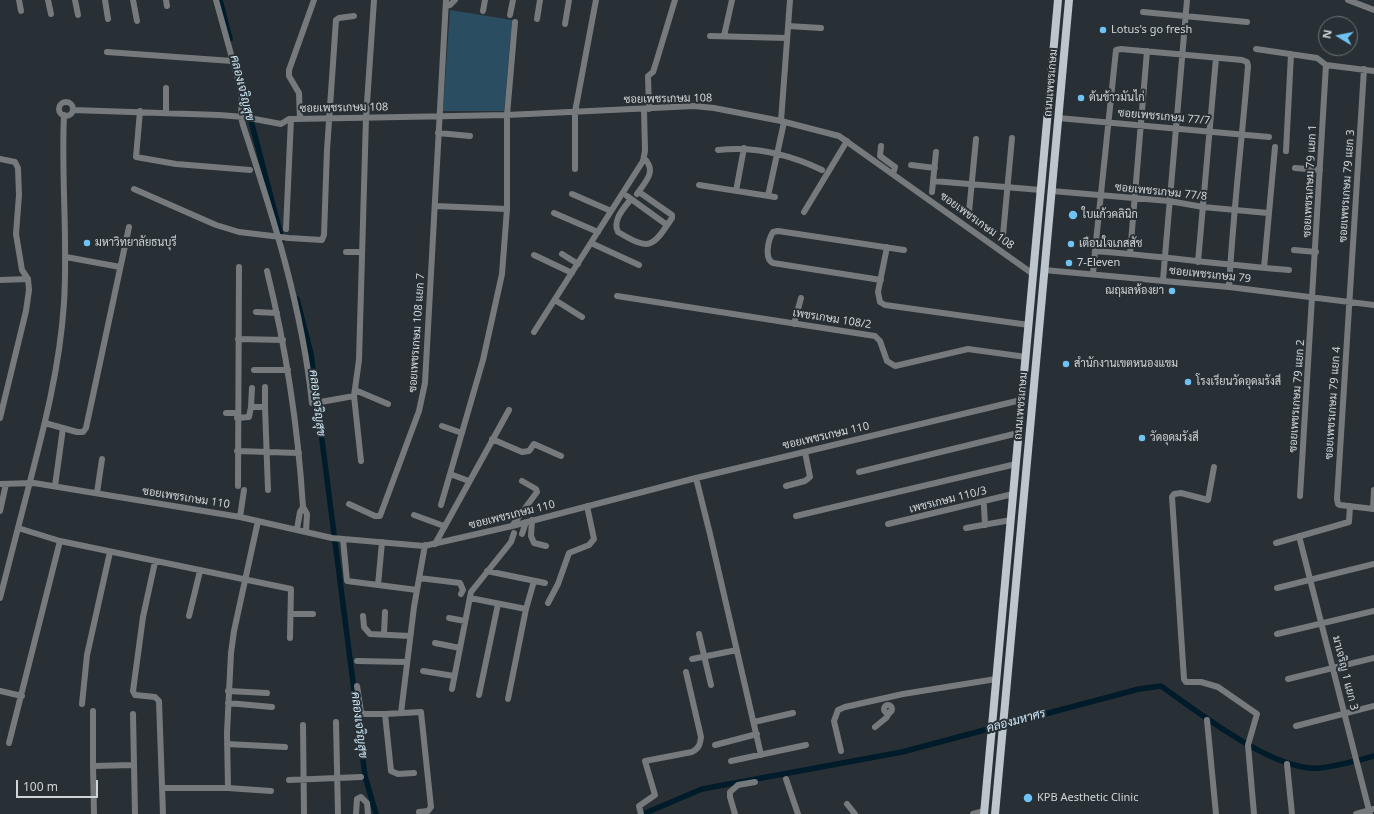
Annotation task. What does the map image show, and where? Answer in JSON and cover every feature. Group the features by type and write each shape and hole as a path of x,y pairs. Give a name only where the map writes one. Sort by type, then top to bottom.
{"main road":[{"name":"ถนนเพชรเกษม","path":"984,813 1058,0"},
{"name":"ถนนเพชรเกษม","path":"995,814 1069,0"},
{"path":"1013,494 1024,494"}],"street":[{"path":"19,0 20,10"},
{"path":"48,0 51,14"},
{"path":"76,0 78,15"},
{"path":"105,0 108,19"},
{"path":"134,0 137,21"},
{"path":"216,0 242,94 243,117 279,237 302,329 314,403 354,393 388,404"},
{"path":"300,119 299,93 289,76 289,70 314,0"},
{"path":"361,461 354,393 359,360 366,118 374,0"},
{"path":"455,0 450,5 446,3 435,206 507,209"},
{"path":"483,11 485,0"},
{"path":"510,15 513,0"},
{"path":"537,19 540,0"},
{"path":"565,24 569,0"},
{"path":"575,169 575,112 596,0"},
{"path":"534,332 644,158 648,76 653,72 675,0"},
{"path":"724,36 732,0"},
{"path":"699,185 772,197 777,154 783,122 790,0"},
{"path":"1163,280 1187,0"},
{"path":"1348,0 1374,10"},
{"path":"1143,12 1248,22"},
{"path":"134,189 216,225 239,232 289,238 319,240 324,238 329,118 336,20 339,18 354,16"},
{"path":"441,505 483,360 502,274 507,209 507,115 514,22"},
{"path":"788,26 821,28"},
{"path":"710,36 787,38"},
{"path":"1256,49 1317,58 1326,65 1374,70"},
{"path":"1093,274 1116,50 1147,51 1242,60 1247,62 1243,135 1229,287"},
{"path":"1130,254 1147,51"},
{"path":"107,52 232,61"},
{"path":"1286,151 1291,54"},
{"path":"1198,262 1216,58"},
{"name":"ซอยเพชรเกษม 79 แยก 1","path":"1313,298 1326,65"},
{"name":"ซอยเพชรเกษม 79 แยก 3","path":"1349,303 1364,69"},
{"path":"166,88 166,113"},
{"path":"0,598 45,423 57,363 64,303 66,257 63,139 64,115 60,110 63,103 70,103 73,110 70,115 64,115"},
{"name":"ซอยเพชรเกษม 108","path":"73,110 243,117 280,124 291,119 507,115 694,106 714,108 831,133 847,140 1033,274"},
{"path":"140,112 136,157 183,165 250,170"},
{"name":"ซอยเพชรเกษม 77/7","path":"1058,118 1269,137"},
{"path":"286,229 291,119"},
{"path":"438,134 470,136"},
{"path":"1003,235 1012,138"},
{"path":"969,212 976,139"},
{"path":"804,212 847,140"},
{"path":"881,146 880,156 895,167 893,174"},
{"path":"1264,268 1274,146"},
{"path":"736,191 744,148"},
{"path":"718,150 744,148 777,154 798,159 822,170"},
{"path":"932,192 936,152"},
{"path":"639,192 670,213 672,218 657,240 646,245 633,241 618,232 617,220 647,180 651,167 644,158"},
{"path":"0,159 16,162 18,168 19,194 16,234 22,270 28,279 29,290 26,311 0,418"},
{"path":"911,165 935,168"},
{"path":"1294,168 1320,170"},
{"path":"933,181 1041,190"},
{"name":"ซอยเพชรเกษม 77/8","path":"1052,191 1169,201 1268,213"},
{"path":"623,193 667,225"},
{"path":"572,194 611,211"},
{"name":"ซอยเพชรเกษม 108 แยก 7","path":"349,504 375,516 380,516 423,397 430,325 435,206"},
{"path":"554,213 598,232"},
{"path":"45,423 77,432 83,432 86,428 129,227"},
{"path":"881,280 773,263 767,258 769,240 773,232 778,231 904,250"},
{"path":"591,243 639,266"},
{"path":"887,247 879,298 885,305 890,307 1029,325"},
{"path":"1294,250 1316,252"},
{"path":"1095,251 1165,256 1198,262 1289,270"},
{"path":"346,252 362,252"},
{"path":"562,254 578,264"},
{"path":"534,255 572,273"},
{"path":"66,257 120,267"},
{"path":"238,486 237,416 239,266"},
{"path":"267,270 283,340 288,370 299,453 303,507 307,514 306,531"},
{"name":"ซอยเพชรเกษม 79","path":"1044,270 1229,287 1374,305"},
{"path":"0,280 28,279"},
{"name":"เพชรเกษม 108/2","path":"617,296 875,336 880,341 887,361 895,366 968,349 1026,356"},
{"path":"794,324 801,298"},
{"name":"ซอยเพชรเกษม 79 แยก 2","path":"1300,496 1313,298"},
{"path":"555,300 582,317"},
{"name":"ซอยเพชรเกษม 79 แยก 4","path":"1349,303 1338,504 1350,506"},
{"path":"256,312 277,313"},
{"path":"238,339 283,340"},
{"path":"254,370 288,370"},
{"path":"266,387 265,407 268,490"},
{"path":"226,413 249,417 252,388"},
{"name":"ซอยเพชรเกษม 110","path":"3,484 29,482 55,486 240,517 332,538 425,545 517,532 527,522 587,506 696,478 1022,400"},
{"path":"251,408 265,407"},
{"path":"435,544 509,410"},
{"path":"442,426 462,433"},
{"path":"55,486 63,428"},
{"path":"859,472 1018,433"},
{"path":"492,439 522,452 529,451 534,444 561,456"},
{"path":"237,451 299,453"},
{"path":"786,486 805,481 810,477 805,452"},
{"path":"97,493 102,459"},
{"path":"796,516 1016,464"},
{"path":"1214,467 1208,500 1181,493 1174,494 1172,497 1184,679 1186,682 1201,682 1218,687 1256,712 1257,717 1248,744 1254,814"},
{"path":"450,474 469,481"},
{"path":"696,478 761,755"},
{"path":"452,689 465,620 473,588 511,542 537,492 536,489 522,481"},
{"path":"0,511 3,484"},
{"path":"240,517 244,490"},
{"path":"1276,543 1349,522 1350,506 1373,509 1374,490"},
{"name":"เพชรเกษม 110/3","path":"888,524 1013,494"},
{"path":"548,603 558,584 569,553 588,545 594,539 587,506"},
{"path":"984,506 985,525"},
{"path":"297,529 300,512 303,507"},
{"path":"414,515 444,526"},
{"path":"966,528 1010,520"},
{"path":"228,788 228,691 234,631 258,521"},
{"path":"517,532 527,522 534,543 546,546"},
{"path":"18,528 60,541 155,562 291,589 292,614 290,638"},
{"name":"มาเจริญ 1 แยก 3","path":"1299,536 1345,714 1372,811"},
{"path":"341,539 347,581 417,590"},
{"path":"9,743 60,541"},
{"path":"378,585 382,542"},
{"path":"401,712 406,662 425,545"},
{"path":"82,704 87,655 110,552"},
{"path":"155,562 143,617 133,690 135,695 155,697 159,701 163,814"},
{"path":"1277,588 1374,564"},
{"path":"189,616 200,571"},
{"path":"487,571 545,583"},
{"path":"419,578 460,583 463,590 461,594"},
{"path":"508,699 526,609 534,581"},
{"path":"470,598 526,609"},
{"path":"479,695 498,604"},
{"path":"1277,634 1322,625 1374,611"},
{"path":"384,634 385,612"},
{"path":"292,614 313,614"},
{"path":"363,616 366,631 370,634 410,636"},
{"path":"449,618 465,620"},
{"path":"699,634 711,685"},
{"path":"435,643 460,648"},
{"path":"692,659 737,650"},
{"path":"1288,679 1374,658"},
{"path":"356,661 406,662"},
{"path":"423,671 454,676"},
{"path":"640,812 639,806 641,803 655,795 645,761 692,752 700,745 701,737 686,672"},
{"path":"841,751 834,721 838,710 845,707 890,697 996,678"},
{"path":"357,686 360,712 364,714 421,712 431,807 428,811 420,812"},
{"path":"0,690 22,696"},
{"path":"228,691 267,693"},
{"path":"875,727 886,718 890,712 885,711 884,708 888,704 891,705 890,697"},
{"path":"228,703 272,707"},
{"path":"1296,726 1374,706"},
{"path":"93,711 94,814"},
{"path":"133,714 135,814"},
{"path":"385,714 391,771 398,774 414,773"},
{"path":"754,722 793,714"},
{"path":"1207,720 1216,814"},
{"path":"336,722 338,814"},
{"path":"302,725 304,814"},
{"path":"715,745 757,734"},
{"path":"227,744 285,747"},
{"path":"731,761 806,745"},
{"path":"1287,764 1292,814"},
{"path":"93,766 134,765"},
{"path":"289,780 361,777"},
{"path":"786,779 798,814"},
{"path":"735,814 730,792 738,786 755,782"},
{"path":"162,788 228,788 271,791"},
{"path":"356,814 357,799 361,797 367,803 368,814"},
{"path":"847,804 855,814"},
{"path":"1356,814 1372,811"},
{"path":"973,814 984,813"}],"shaded area":[{"path":"450,10 512,20 504,111 443,111"}],"waterway":[{"name":"คลองเจริญสุข","path":"220,0 230,39"},
{"name":"คลองเจริญสุข","path":"243,90 282,240"},
{"name":"คลองเจริญสุข","path":"297,299 311,354 365,776 376,814"},
{"name":"คลองมหาศร","path":"643,814 702,789 902,752 1139,689 1161,686 1237,738 1259,751 1281,761 1301,767 1320,768 1374,756"}],"place":[{"name":"Lotus's go fresh","path":"1103,30"},
{"name":"ต้นข้าวมันไก่","path":"1081,98"},
{"name":"ใบแก้วคลินิก","path":"1073,215"},
{"name":"มหาวิทยาลัยธนบุรี","path":"87,243"},
{"name":"เตือนใจเภสสัช","path":"1071,244"},
{"name":"7-Eleven","path":"1069,263"},
{"name":"ณฤมลห้องยา","path":"1172,291"},
{"name":"สำนักงานเขตหนองแขม","path":"1066,364"},
{"name":"โรงเรียนวัดอุดมรังสี","path":"1188,382"},
{"name":"วัดอุดมรังสี","path":"1142,438"},
{"name":"KPB Aesthetic Clinic","path":"1028,798"}]}
